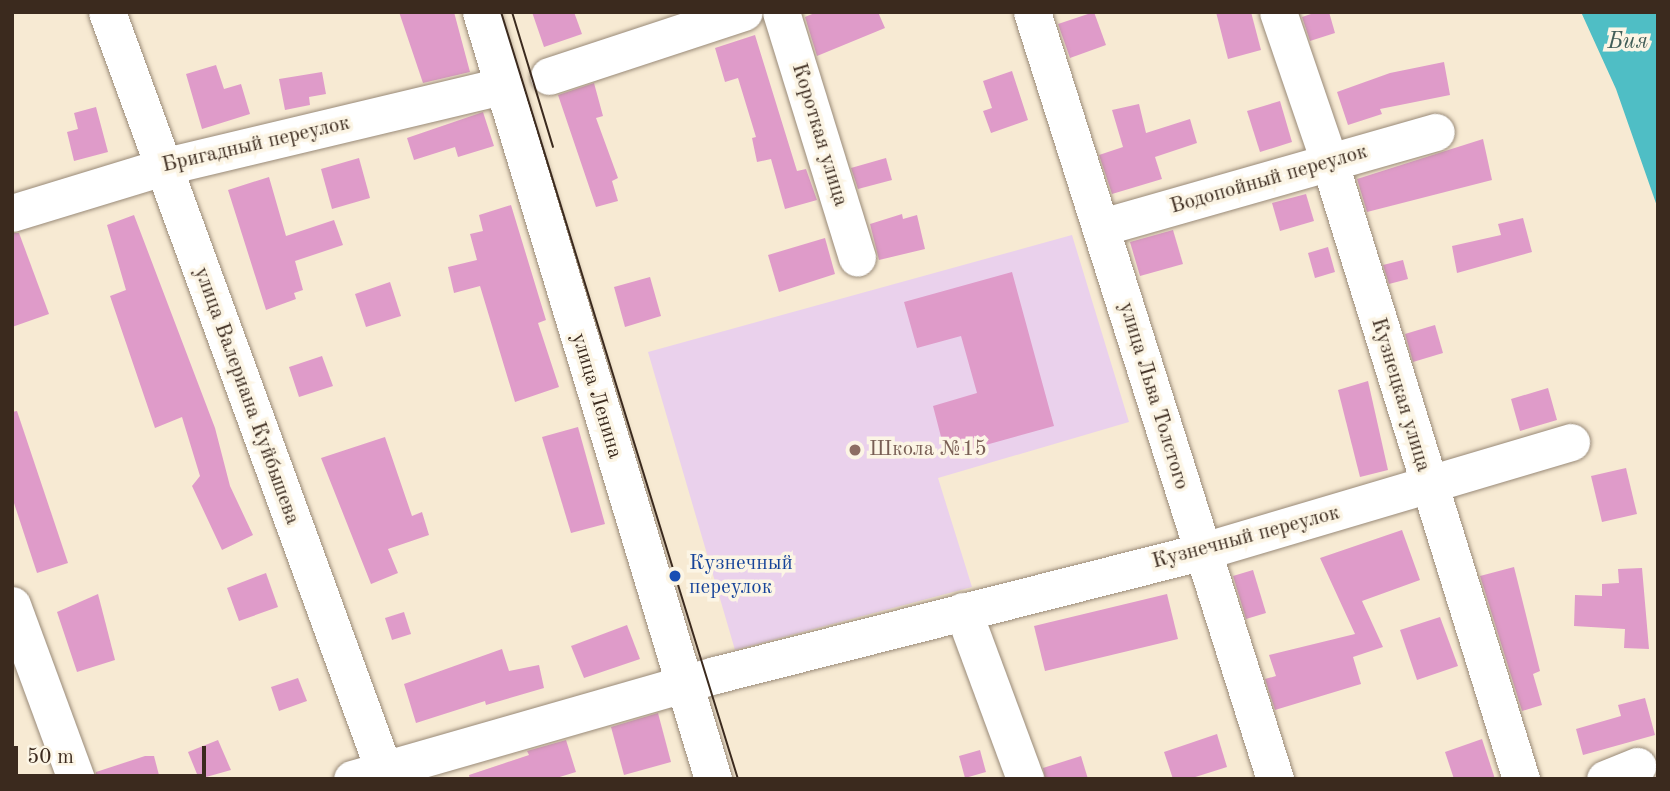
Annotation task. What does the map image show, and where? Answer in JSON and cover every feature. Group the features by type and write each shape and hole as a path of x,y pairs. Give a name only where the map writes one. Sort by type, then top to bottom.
{"street":[{"name":"улица Валериана Куйбышева","path":"107,12 374,775"},
{"name":"улица Ленина","path":"481,12 713,779"},
{"path":"549,76 744,12"},
{"name":"Короткая улица","path":"781,12 857,258"},
{"name":"улица Льва Толстого","path":"1032,12 1102,226 1200,552 1275,779"},
{"name":"Кузнецкая улица","path":"1278,12 1330,163 1428,488 1521,779"},
{"name":"Бригадный переулок","path":"12,213 162,167 502,86"},
{"name":"Водопойный переулок","path":"1102,226 1436,132"},
{"name":"Кузнечный переулок","path":"374,775 684,684 1200,552 1428,488 1571,442"},
{"path":"12,605 76,779"},
{"path":"963,611 1025,779"},
{"path":"1605,779 1638,766"}],"shaded area":[{"name":"Школа №15","path":"1072,235 1129,422 938,478 972,587 735,650 648,352"}],"water":[{"name":"Бия","path":"1581,12 1658,12 1658,209 1616,89"}],"building":[{"path":"399,12 454,12 470,72 423,83"},
{"path":"532,12 574,12 582,34 544,47"},
{"path":"817,12 878,12 885,28 817,56 805,17"},
{"path":"1094,12 1106,45 1070,58 1058,24"},
{"path":"1216,12 1251,12 1261,50 1228,59"},
{"path":"1317,12 1329,12 1335,33 1310,41 1302,17"},
{"path":"755,35 797,171 806,169 817,200 785,209 771,159 757,162 752,138 756,137 738,78 725,82 715,48"},
{"path":"1444,62 1450,95 1380,109 1382,114 1348,125 1337,92 1390,73"},
{"path":"216,65 224,89 241,84 250,114 202,129 186,74"},
{"path":"1012,71 1028,120 991,133 983,111 992,108 983,81"},
{"path":"322,72 326,94 309,97 310,105 285,110 279,79"},
{"path":"594,83 603,116 596,118 618,178 612,181 618,201 596,207 558,95"},
{"path":"1280,101 1292,142 1260,152 1247,111"},
{"path":"1139,104 1146,133 1190,119 1197,143 1155,157 1162,179 1112,194 1099,155 1123,147 1112,110"},
{"path":"96,107 108,152 74,161 67,132 78,129 74,113"},
{"path":"483,112 494,146 458,157 455,147 414,160 407,138"},
{"path":"1483,139 1492,180 1367,212 1357,179"},
{"path":"359,158 370,198 332,209 321,169"},
{"path":"886,158 892,180 858,189 851,168"},
{"path":"269,177 286,236 334,220 343,245 295,261 303,290 294,293 296,299 266,310 228,190"},
{"path":"1306,194 1314,221 1280,231 1272,203"},
{"path":"511,205 546,320 538,323 559,387 515,402 480,286 454,293 448,267 477,260 470,234 483,231 479,215"},
{"path":"902,214 903,219 917,215 925,249 879,260 870,224"},
{"path":"134,215 215,428 230,486 253,535 222,550 192,486 200,476 182,417 155,428 110,296 126,290 107,225"},
{"path":"1523,218 1532,252 1457,273 1452,246 1501,235 1498,224"},
{"path":"1173,230 1183,264 1140,276 1130,242"},
{"path":"12,233 19,233 49,314 12,327"},
{"path":"825,238 835,274 779,292 768,255"},
{"path":"1328,247 1335,272 1315,278 1308,253"},
{"path":"1403,260 1408,279 1389,284 1383,265"},
{"path":"1012,272 1054,426 946,456 933,406 977,393 961,336 917,348 904,302"},
{"path":"650,277 661,316 625,327 614,287"},
{"path":"390,282 401,316 366,327 355,294"},
{"path":"1435,325 1443,353 1413,362 1405,334"},
{"path":"322,356 333,386 299,397 289,367"},
{"path":"1368,381 1388,470 1360,477 1338,390"},
{"path":"1548,388 1557,420 1520,431 1511,399"},
{"path":"17,411 68,563 37,573 12,497 12,412"},
{"path":"578,427 605,524 571,533 542,437"},
{"path":"385,437 412,516 422,512 429,535 388,549 398,573 371,584 321,458"},
{"path":"1626,468 1637,514 1602,522 1591,476"},
{"path":"1402,530 1420,580 1362,601 1383,647 1353,657 1361,684 1275,710 1265,679 1276,676 1269,655 1355,634 1320,558"},
{"path":"1514,567 1540,671 1533,674 1542,705 1522,711 1480,576"},
{"path":"1642,568 1649,649 1624,648 1625,629 1574,626 1575,595 1602,596 1602,584 1619,583 1618,569"},
{"path":"1253,570 1266,613 1246,619 1233,576"},
{"path":"266,573 278,607 239,621 227,588"},
{"path":"98,594 115,660 77,672 57,612"},
{"path":"1167,594 1178,639 1045,671 1034,626"},
{"path":"404,612 411,634 392,640 385,618"},
{"path":"1440,617 1458,666 1417,680 1400,630"},
{"path":"627,625 640,659 584,678 571,646"},
{"path":"502,649 509,671 539,665 544,688 486,705 485,701 416,723 404,684"},
{"path":"298,678 307,701 279,711 271,687"},
{"path":"1645,698 1655,735 1583,755 1576,729 1621,716 1618,705"},
{"path":"658,713 671,762 624,775 611,727"},
{"path":"1217,734 1227,767 1189,779 1173,779 1164,752"},
{"path":"1482,739 1495,779 1454,779 1445,752"},
{"path":"218,740 231,770 199,779 188,752"},
{"path":"566,740 576,772 553,779 470,779 469,775 529,755 527,751"},
{"path":"980,750 986,772 965,778 959,756"},
{"path":"145,756 154,756 160,779 96,779 96,772"},
{"path":"1081,756 1088,779 1045,779 1043,768"}],"tram line":[{"path":"501,12 738,779"},
{"path":"512,12 553,147"}],"place":[{"name":"Школа №15","path":"855,450"},
{"name":"Кузнечный переулок","path":"675,576"}]}
